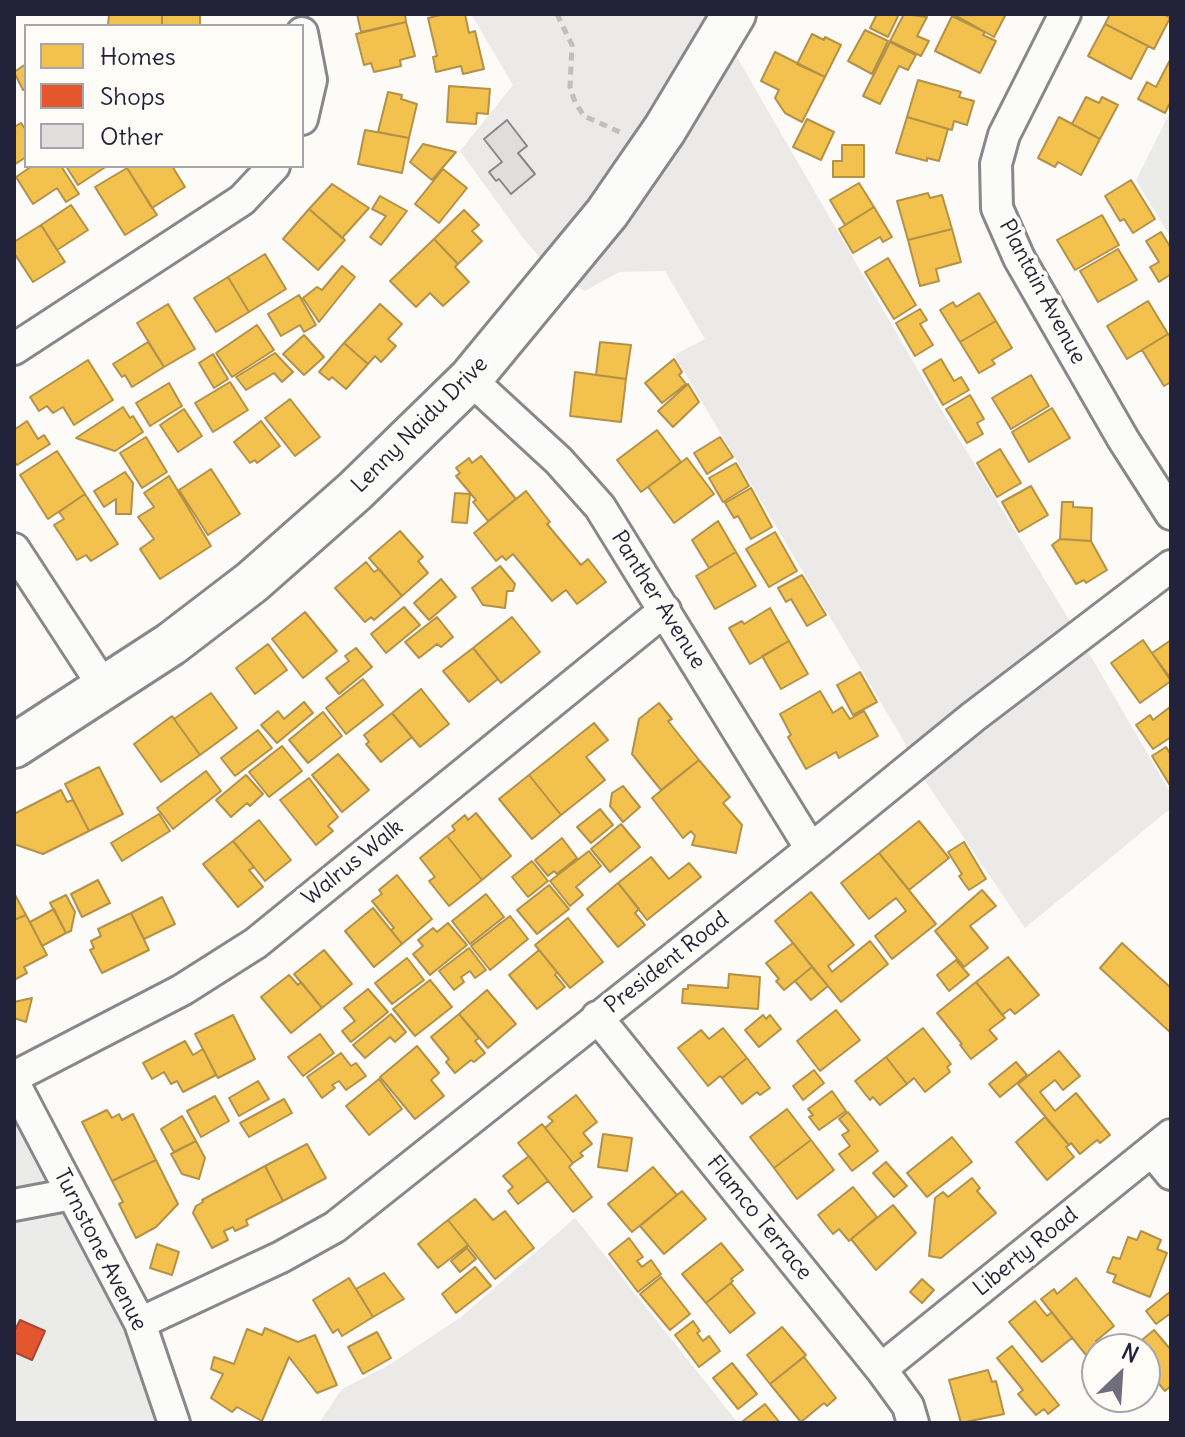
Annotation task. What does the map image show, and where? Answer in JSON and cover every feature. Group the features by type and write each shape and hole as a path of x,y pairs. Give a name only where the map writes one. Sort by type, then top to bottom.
{"street":[{"name":"Lenny Naidu Drive","path":"14,746 171,644 252,582 355,491 470,379 607,213 649,152 734,14"},
{"name":"Plantain Avenue","path":"1065,14 1004,135 996,164 997,208 1005,230 1034,284 1123,439 1171,514"},
{"path":"304,43 311,80 304,110"},
{"path":"14,349 242,200 272,168"},
{"name":"Panther Avenue","path":"470,379 559,461 600,507 811,849"},
{"path":"14,549 104,687"},
{"name":"President Road","path":"140,1323 281,1257 335,1227 973,717 1171,566"},
{"name":"Walrus Walk","path":"14,1077 182,990 256,943 665,610"},
{"name":"Flamco Terrace","path":"597,1017 881,1369 908,1406 913,1423"},
{"name":"Turnstone Avenue","path":"14,1083 140,1323 174,1423"},
{"path":"1161,1143 1171,1174"},
{"name":"Liberty Road","path":"881,1369 1161,1143"},
{"path":"14,1205 72,1194"}],"path":[{"path":"557,14 572,45 570,87 584,116 609,125 649,152"}],"shaded area":[{"path":"471,14 712,14 930,391 1171,794 1171,808 1025,928 915,766 902,738 674,355 705,339 665,271 619,272 585,291 557,277 523,238 460,151 513,85"},
{"path":"1171,110 1171,238 1136,180"},
{"path":"14,1078 176,1423 14,1423"},
{"path":"575,1218 738,1423 319,1423 342,1389 389,1365 461,1317"}],"building: Homes":[{"path":"109,14 162,14 162,24 108,24"},
{"path":"162,14 200,14 200,24 162,24"},
{"path":"357,14 405,14 406,22 361,32"},
{"path":"465,14 469,33 475,31 484,69 463,74 461,66 436,72 433,57 437,56 428,18"},
{"path":"877,14 899,14 888,37 870,28"},
{"path":"904,14 927,17 917,36 929,41 921,56 890,41"},
{"path":"953,14 1006,14 994,37"},
{"path":"1110,14 1163,14 1170,18 1154,49 1105,24"},
{"path":"952,16 996,41 980,73 935,51"},
{"path":"406,22 415,56 400,60 401,66 374,72 371,63 364,65 356,34"},
{"path":"1105,24 1148,46 1131,79 1088,56"},
{"path":"865,30 888,41 872,74 848,61"},
{"path":"812,34 841,45 825,77 797,64"},
{"path":"890,42 916,55 908,70 899,66 880,104 863,96"},
{"path":"775,52 825,77 802,122 785,113 775,98 779,90 761,81"},
{"path":"1170,60 1171,101 1165,113 1138,99 1147,82 1156,87"},
{"path":"24,65 24,90 23,90 14,72"},
{"path":"918,80 961,92 959,97 974,101 967,125 954,121 952,130 907,117"},
{"path":"449,86 490,89 488,114 477,113 476,124 447,122"},
{"path":"388,92 402,95 401,99 417,104 409,138 378,132"},
{"path":"1086,97 1099,103 1102,97 1118,105 1100,139 1072,124"},
{"path":"907,117 948,129 939,161 896,153"},
{"path":"1059,117 1100,139 1081,175 1058,162 1055,167 1038,158"},
{"path":"807,119 834,132 821,160 793,147"},
{"path":"21,123 24,127 24,158 14,165 14,127"},
{"path":"365,130 409,138 402,173 358,164"},
{"path":"423,144 456,152 432,180 410,162"},
{"path":"842,145 864,145 864,177 833,177 833,161 842,161"},
{"path":"29,168 62,168 79,194 66,202 57,188 33,204 16,177"},
{"path":"67,168 104,168 78,185"},
{"path":"127,168 173,168 185,187 152,208"},
{"path":"127,168 157,215 125,235 95,187"},
{"path":"443,169 467,188 439,223 415,204"},
{"path":"1131,180 1155,219 1133,233 1124,219 1120,221 1105,196"},
{"path":"859,183 874,207 845,225 830,200"},
{"path":"332,184 369,208 342,238 309,209"},
{"path":"928,193 930,198 942,195 952,229 908,240 897,201"},
{"path":"380,196 407,211 381,245 370,237 386,216 372,209"},
{"path":"71,205 88,230 57,250 41,225"},
{"path":"874,207 892,237 883,242 880,237 853,253 839,229"},
{"path":"309,209 345,240 318,270 283,239"},
{"path":"464,210 479,225 472,231 482,241 458,264 434,239"},
{"path":"1102,215 1119,245 1075,270 1057,240"},
{"path":"41,225 65,262 33,282 14,253 14,242"},
{"path":"952,229 961,262 936,269 939,281 920,286 908,240"},
{"path":"1161,232 1171,248 1171,274 1159,282 1150,267 1159,262 1146,241"},
{"path":"434,239 458,264 455,267 469,282 443,306 430,293 416,307 390,281"},
{"path":"1118,249 1137,280 1098,302 1080,271"},
{"path":"265,254 286,289 249,312 228,277"},
{"path":"888,258 916,305 894,319 865,272"},
{"path":"342,266 355,277 319,322 303,298 317,287 322,290"},
{"path":"228,277 249,312 216,332 194,298"},
{"path":"979,293 996,321 960,342 940,310 953,302 956,307"},
{"path":"299,295 316,325 304,332 300,325 281,336 268,314"},
{"path":"1148,301 1168,334 1127,359 1107,326"},
{"path":"168,304 195,349 164,367 137,323"},
{"path":"380,304 402,324 388,339 396,346 381,362 375,356 368,364 344,343"},
{"path":"920,309 927,320 920,324 933,345 915,356 896,323"},
{"path":"996,321 1012,348 992,360 995,364 979,373 960,342"},
{"path":"257,325 274,350 232,377 216,353"},
{"path":"1168,334 1171,338 1171,382 1164,386 1142,350"},
{"path":"304,335 324,357 304,375 283,354"},
{"path":"148,342 164,367 132,387 113,364"},
{"path":"600,342 631,345 626,379 596,375"},
{"path":"344,343 368,364 346,389 332,377 329,380 319,372"},
{"path":"275,353 293,372 282,382 274,373 246,390 236,377"},
{"path":"213,354 228,379 214,388 199,363"},
{"path":"674,359 682,372 679,375 686,384 662,403 645,383"},
{"path":"941,359 954,381 961,377 969,390 943,405 923,370"},
{"path":"88,360 113,400 74,425 63,407 53,413 47,406 39,411 30,397"},
{"path":"575,372 626,379 621,422 570,416"},
{"path":"1031,375 1049,406 1011,429 992,398"},
{"path":"230,382 248,410 213,432 195,403"},
{"path":"169,383 182,406 150,426 136,403"},
{"path":"688,384 699,402 673,427 658,411"},
{"path":"970,395 984,419 977,423 983,434 967,443 946,409"},
{"path":"290,399 320,437 295,456 265,418"},
{"path":"123,407 143,432 115,451 76,438"},
{"path":"1052,408 1070,438 1029,462 1012,432"},
{"path":"184,409 202,436 178,452 160,425"},
{"path":"27,421 38,439 44,435 50,444 17,465 14,461 14,430"},
{"path":"261,421 280,446 257,463 255,460 250,463 234,442"},
{"path":"657,430 681,462 641,492 617,460"},
{"path":"146,437 167,472 142,488 120,453"},
{"path":"720,437 733,457 707,474 694,453"},
{"path":"1000,449 1021,483 997,497 977,463"},
{"path":"57,451 85,494 48,519 20,475"},
{"path":"481,456 516,499 488,521 456,476 460,473 456,468 469,458 472,463"},
{"path":"687,458 714,494 674,523 648,487"},
{"path":"736,463 749,486 723,502 709,478"},
{"path":"211,469 240,514 208,535 179,490"},
{"path":"125,472 133,483 131,514 116,514 116,499 104,507 94,491"},
{"path":"169,476 211,546 160,579 140,549 154,539 138,517 154,507 144,493"},
{"path":"1031,486 1048,515 1019,532 1002,502"},
{"path":"751,488 772,527 751,539 738,516 734,518 725,503"},
{"path":"526,491 550,522 547,524 581,565 588,559 606,582 577,604 566,590 552,601 513,554 506,560 502,556 496,561 474,533"},
{"path":"455,493 470,494 467,523 452,522"},
{"path":"85,494 118,544 91,561 86,555 77,560 54,525 64,519 59,512"},
{"path":"1062,502 1073,502 1073,507 1092,508 1091,541 1060,539"},
{"path":"718,521 736,552 709,568 692,540"},
{"path":"400,531 423,557 418,561 428,573 402,596 369,558"},
{"path":"775,532 797,571 769,587 746,549"},
{"path":"1060,539 1091,541 1107,570 1086,583 1084,580 1076,584 1052,545"},
{"path":"736,552 756,586 715,609 696,576"},
{"path":"366,562 374,572 379,569 402,596 374,620 371,617 365,622 335,588"},
{"path":"500,566 515,584 513,591 507,591 505,608 483,605 472,588"},
{"path":"802,575 826,615 807,626 791,599 786,602 778,588"},
{"path":"441,579 456,597 429,620 414,603"},
{"path":"404,607 420,625 386,653 371,634"},
{"path":"770,608 789,641 750,664 729,628 742,621 744,624"},
{"path":"305,612 337,651 303,678 272,639"},
{"path":"437,617 453,637 441,647 437,644 419,658 405,642"},
{"path":"512,617 540,652 501,683 473,648"},
{"path":"1143,640 1171,681 1140,703 1111,663"},
{"path":"1171,640 1171,679 1152,653"},
{"path":"789,641 808,674 781,689 762,656"},
{"path":"268,644 287,670 255,694 236,668"},
{"path":"356,648 372,667 339,694 326,678 349,661 345,656"},
{"path":"473,648 498,679 469,702 443,671"},
{"path":"860,672 877,702 853,715 837,685"},
{"path":"363,679 383,705 346,734 326,708"},
{"path":"421,689 449,724 420,747 392,713"},
{"path":"820,691 833,713 842,707 850,719 864,711 878,736 839,758 836,752 806,769 788,737 791,735 780,714"},
{"path":"211,693 237,728 200,755 174,719"},
{"path":"304,702 313,713 277,743 261,725 278,711 284,719"},
{"path":"659,703 672,719 668,721 699,760 661,790 632,754 639,719"},
{"path":"1170,707 1171,737 1153,749 1136,725 1150,715 1153,720"},
{"path":"323,712 342,736 308,763 289,740"},
{"path":"392,713 412,737 381,762 366,744 369,742 364,735"},
{"path":"172,716 200,755 161,782 134,744"},
{"path":"594,723 608,740 586,757 605,780 561,815 529,775"},
{"path":"258,730 272,748 235,776 221,758"},
{"path":"282,746 302,771 269,797 249,772"},
{"path":"1166,747 1171,755 1171,787 1152,756"},
{"path":"338,754 369,790 342,812 312,775"},
{"path":"699,760 730,797 723,803 742,825 736,853 692,845 695,836 691,831 683,838 652,798"},
{"path":"99,767 123,814 89,831 65,784"},
{"path":"206,771 221,791 173,829 157,808"},
{"path":"246,775 263,794 231,817 216,800"},
{"path":"529,775 561,815 532,839 499,799"},
{"path":"309,778 338,817 328,826 333,831 316,845 280,800"},
{"path":"623,786 640,807 623,822 610,806 612,793"},
{"path":"61,790 67,802 73,800 89,831 43,854 14,844 14,814"},
{"path":"600,809 613,825 591,843 577,827"},
{"path":"476,813 511,856 482,880 447,836 455,830 452,826 465,815 468,820"},
{"path":"159,814 170,831 122,861 111,843"},
{"path":"259,820 291,860 265,881 233,841"},
{"path":"919,821 949,858 909,890 879,853"},
{"path":"621,824 640,847 610,872 591,849"},
{"path":"447,836 482,880 449,906 429,881 435,877 420,858"},
{"path":"562,838 577,858 557,874 554,871 548,876 535,860"},
{"path":"233,841 254,867 249,870 263,887 238,907 203,864"},
{"path":"964,842 986,879 969,890 948,852"},
{"path":"589,851 601,866 576,887 583,895 570,906 550,881"},
{"path":"879,853 936,924 892,959 875,936 906,911 896,898 869,919 841,883"},
{"path":"651,857 669,879 689,863 701,877 647,920 618,883"},
{"path":"532,861 548,881 528,897 512,877"},
{"path":"397,875 432,919 402,944 391,930 394,928 372,901 382,894 379,890"},
{"path":"98,880 110,903 82,917 71,894"},
{"path":"618,883 639,909 635,913 645,925 618,947 587,909"},
{"path":"549,885 569,909 537,934 517,910"},
{"path":"982,890 996,906 970,926 988,948 964,967 935,931"},
{"path":"811,892 854,945 828,966 832,972 870,941 888,964 841,1002 775,921"},
{"path":"14,893 26,915 14,920"},
{"path":"486,894 504,917 470,944 452,921"},
{"path":"66,895 75,912 71,931 66,933 50,903"},
{"path":"162,897 175,924 144,939 131,913"},
{"path":"373,908 402,944 374,967 345,931"},
{"path":"54,909 66,933 42,946 30,922"},
{"path":"131,913 149,950 102,973 90,950 94,948 91,941 101,936 98,929"},
{"path":"26,915 47,955 24,967 27,973 14,980 14,920"},
{"path":"510,916 528,939 490,970 471,946"},
{"path":"568,918 603,962 570,988 535,945"},
{"path":"448,923 467,945 430,975 413,954 423,946 418,940 433,928 437,932"},
{"path":"793,943 812,967 784,990 766,963"},
{"path":"1122,943 1171,988 1171,1033 1100,968"},
{"path":"469,948 486,970 475,978 470,971 461,977 464,982 454,990 439,971"},
{"path":"324,950 352,984 322,1008 294,974"},
{"path":"539,950 565,987 537,1009 509,975"},
{"path":"1008,957 1039,995 1015,1014 1010,1009 1002,1015 976,982"},
{"path":"407,958 424,980 392,1004 375,983"},
{"path":"956,960 969,975 949,991 937,975"},
{"path":"812,967 828,986 811,1000 795,981"},
{"path":"729,974 760,977 758,1009 682,1003 683,989 688,989 688,985 728,988"},
{"path":"289,975 298,985 301,982 322,1008 291,1033 261,997"},
{"path":"430,980 452,1007 415,1036 393,1009"},
{"path":"976,982 1005,1018 989,1030 997,1039 971,1059 937,1013"},
{"path":"368,989 388,1012 351,1042 342,1031 355,1021 344,1008"},
{"path":"487,990 516,1024 488,1048 459,1014"},
{"path":"32,998 26,1022 14,1018 14,1002"},
{"path":"836,1010 860,1040 820,1071 797,1041"},
{"path":"391,1014 406,1032 395,1042 390,1037 365,1058 353,1045"},
{"path":"459,1014 479,1038 475,1041 485,1053 455,1073 446,1062 449,1059 431,1037"},
{"path":"233,1015 255,1059 218,1078 195,1034"},
{"path":"763,1015 766,1019 770,1015 781,1029 759,1047 745,1030"},
{"path":"723,1028 747,1058 708,1086 678,1048 701,1030 709,1039"},
{"path":"923,1028 951,1064 947,1067 950,1072 925,1092 914,1078 907,1084 886,1057"},
{"path":"320,1034 334,1053 303,1076 288,1057"},
{"path":"185,1041 193,1055 203,1049 216,1075 183,1092 177,1081 171,1084 164,1072 152,1079 143,1063"},
{"path":"417,1046 439,1073 431,1080 444,1096 415,1119 380,1077"},
{"path":"1059,1051 1080,1076 1063,1090 1055,1080 1040,1092 1055,1111 1076,1093 1110,1135 1100,1143 1097,1140 1080,1154 1018,1084"},
{"path":"341,1053 351,1066 356,1063 366,1076 346,1090 339,1081 322,1098 307,1077"},
{"path":"886,1057 907,1084 880,1105 873,1097 870,1100 855,1081"},
{"path":"747,1058 770,1088 760,1095 757,1092 742,1104 722,1078"},
{"path":"1016,1062 1027,1075 1000,1097 989,1084"},
{"path":"814,1070 824,1083 803,1100 793,1086"},
{"path":"379,1079 402,1109 369,1135 346,1106"},
{"path":"258,1081 269,1099 239,1116 229,1098"},
{"path":"832,1091 846,1111 819,1130 809,1117 813,1115 808,1109"},
{"path":"576,1095 597,1122 583,1133 592,1144 573,1163 545,1128 553,1121 548,1117"},
{"path":"215,1096 229,1121 201,1137 187,1111"},
{"path":"284,1099 292,1113 249,1137 240,1123"},
{"path":"787,1109 811,1140 774,1168 750,1137"},
{"path":"107,1110 112,1118 119,1114 122,1120 133,1114 156,1160 112,1181 82,1122"},
{"path":"848,1112 878,1151 852,1171 839,1154 850,1146 842,1135 849,1131 839,1119"},
{"path":"182,1116 196,1141 174,1152 161,1129"},
{"path":"1045,1117 1069,1145 1066,1147 1074,1157 1047,1180 1016,1142"},
{"path":"542,1124 573,1163 569,1167 592,1197 573,1212 518,1143"},
{"path":"603,1134 632,1138 627,1171 598,1167"},
{"path":"952,1137 972,1162 927,1197 907,1173"},
{"path":"811,1140 834,1170 797,1199 774,1168"},
{"path":"196,1141 205,1158 199,1179 182,1174 171,1154"},
{"path":"307,1144 326,1178 283,1201 265,1166"},
{"path":"529,1156 548,1181 518,1204 508,1191 513,1187 503,1176"},
{"path":"156,1160 178,1204 156,1227 136,1238 119,1204 123,1202 112,1181"},
{"path":"886,1162 907,1186 894,1197 873,1173"},
{"path":"265,1166 283,1201 246,1220 248,1225 235,1231 233,1227 224,1231 228,1240 212,1248 193,1213 196,1206"},
{"path":"653,1167 677,1195 632,1232 608,1204"},
{"path":"972,1178 980,1188 977,1191 996,1213 941,1258 929,1256 935,1198 943,1192 948,1197"},
{"path":"853,1187 877,1217 849,1241 839,1229 833,1234 818,1215"},
{"path":"682,1191 706,1219 664,1254 640,1226"},
{"path":"475,1199 493,1220 505,1211 534,1248 495,1279 448,1220"},
{"path":"893,1205 916,1233 876,1270 851,1239"},
{"path":"448,1220 468,1245 438,1268 418,1244"},
{"path":"1141,1231 1161,1240 1157,1249 1167,1253 1150,1297 1113,1282 1116,1275 1107,1272 1113,1257 1120,1259 1128,1237 1137,1240"},
{"path":"629,1238 643,1257 637,1261 642,1267 651,1260 661,1274 638,1292 609,1254"},
{"path":"721,1243 743,1270 706,1303 682,1274"},
{"path":"157,1244 179,1252 172,1275 150,1268"},
{"path":"467,1248 476,1259 460,1272 451,1261"},
{"path":"475,1267 491,1286 456,1313 442,1294"},
{"path":"384,1273 404,1299 373,1317 356,1289"},
{"path":"661,1277 690,1314 670,1330 640,1294"},
{"path":"349,1278 373,1317 342,1336 338,1329 333,1333 313,1300"},
{"path":"1076,1278 1114,1326 1106,1333 1081,1333 1081,1349 1041,1299 1054,1289 1057,1294"},
{"path":"922,1279 934,1290 922,1303 910,1292"},
{"path":"731,1283 755,1313 730,1333 706,1303"},
{"path":"1171,1291 1171,1313 1156,1324 1146,1311"},
{"path":"1035,1301 1047,1316 1052,1312 1072,1338 1042,1362 1009,1322"},
{"path":"693,1321 703,1341 709,1336 720,1351 699,1367 675,1335"},
{"path":"782,1327 806,1355 770,1384 747,1355"},
{"path":"265,1328 298,1342 315,1335 337,1385 317,1393 289,1357 262,1421 237,1407 232,1412 211,1398 223,1374 211,1369 214,1357 234,1364 247,1329 262,1335"},
{"path":"377,1332 391,1358 363,1374 348,1347"},
{"path":"1161,1338 1171,1350 1171,1386 1165,1391 1161,1386"},
{"path":"1012,1346 1059,1405 1048,1414 1044,1409 1036,1415 1018,1394 1023,1390 997,1358"},
{"path":"804,1357 836,1398 827,1406 824,1403 801,1422 770,1384"},
{"path":"732,1363 757,1394 738,1409 713,1378"},
{"path":"988,1370 992,1382 996,1381 1004,1414 961,1423 949,1380"},
{"path":"765,1404 780,1423 744,1423 743,1421"}],"building: Shops":[{"path":"20,1320 45,1331 32,1360 14,1352 14,1332"}],"building: Other":[{"path":"507,120 527,146 518,153 535,174 511,194 489,172 502,162 484,139"}]}
